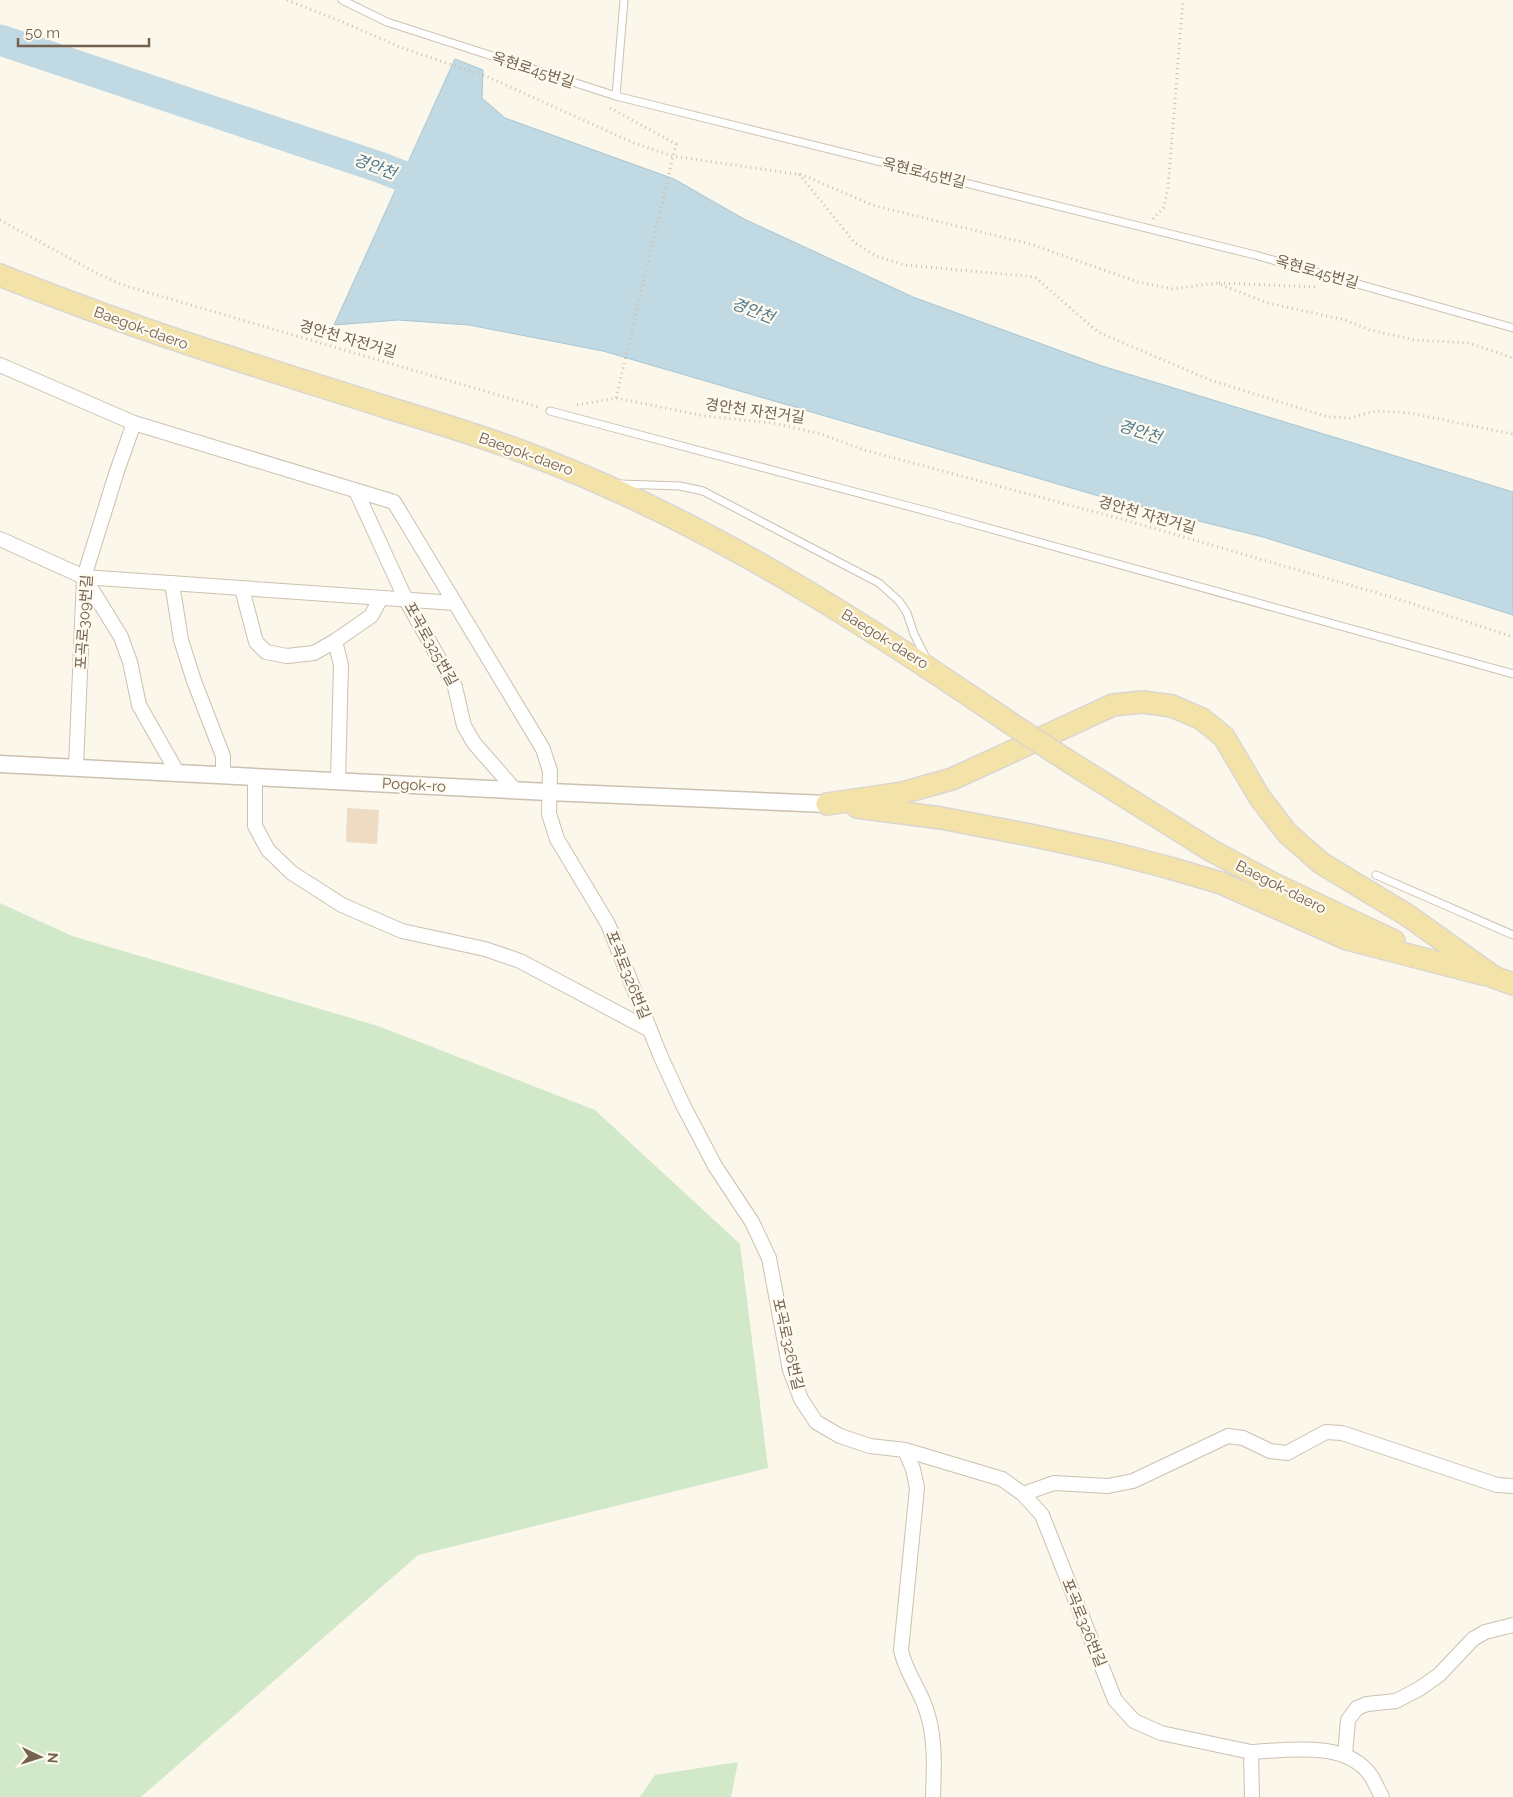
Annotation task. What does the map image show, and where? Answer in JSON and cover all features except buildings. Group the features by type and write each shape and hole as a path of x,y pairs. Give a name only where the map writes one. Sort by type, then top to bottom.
{"main road":[{"name":"Baegok-daero","path":"0,275 190,345 465,431 538,457 655,508 751,559 862,624 1064,759 1212,851 1272,883 1409,948 1504,981"},
{"path":"827,804 902,792 952,778 1113,705 1143,702 1172,706 1202,719 1224,737 1260,798 1287,833 1321,863 1407,915 1504,981"},
{"path":"827,804 941,818 1122,855 1222,883 1347,939 1504,981"}],"street":[{"name":"포곡로326번길","path":"0,365 134,424 394,502 543,748 550,771 549,814 557,839 608,924 660,1055 715,1166 752,1222 769,1258 790,1370 801,1399 816,1422 840,1436 870,1446 905,1450 1002,1480 1023,1494 1042,1515 1115,1700 1134,1721 1162,1733 1251,1752 1313,1750 1345,1755"},
{"name":"포곡로309번길","path":"76,767 84,577 117,471 134,424"},
{"name":"포곡로325번길","path":"356,491 406,600 455,687 464,726 474,743 515,790"},
{"path":"0,539 84,577 455,604"},
{"path":"84,577 121,637 130,662 139,705 177,772"},
{"path":"172,584 181,640 222,756 223,775"},
{"path":"242,589 256,642 266,652 287,656 314,653 335,641 371,616 380,598"},
{"path":"335,641 341,665 338,781"},
{"name":"Pogok-ro","path":"0,764 827,804"},
{"path":"255,776 255,826 268,850 292,873 342,905 402,931 485,949 520,961 650,1030"},
{"path":"1023,1494 1054,1483 1108,1486 1133,1481 1228,1436 1243,1438 1270,1451 1286,1453 1326,1432 1342,1433 1497,1485 1513,1486"},
{"path":"905,1450 913,1469 917,1488 901,1650 904,1663 926,1708 933,1733 935,1760 933,1797"},
{"path":"1382,1797 1371,1775 1345,1755 1348,1720 1357,1708 1367,1704 1396,1700 1419,1689 1439,1675 1473,1639 1486,1632 1513,1626"},
{"path":"1251,1752 1252,1797"}],"lane":[{"name":"옥현로45번길","path":"342,0 387,22 616,96 1255,255 1513,328"},
{"path":"616,96 624,0"},
{"path":"550,411 944,516 1513,674"},
{"path":"603,484 680,486 703,491 879,584 899,601 907,613 914,634 932,669"},
{"path":"1376,875 1513,935"}],"path":[{"path":"288,0 402,48 488,77 634,143 672,156 799,174 872,205 1030,244 1138,282 1173,289 1216,283 1324,287"},
{"path":"1145,229 1164,207 1168,188 1183,0"},
{"path":"609,108 676,144 616,398"},
{"path":"799,174 854,242 876,256 905,265 1034,277 1098,332 1210,380 1328,417 1350,418 1376,411 1410,413 1513,434"},
{"name":"경안천 자전거길","path":"0,220 100,275 126,286 550,411 616,398 704,416 773,423 822,434 864,450 1108,515 1398,599 1513,637"},
{"path":"1216,283 1268,303 1345,320 1370,330 1415,340 1469,343 1513,358"}],"green space":[{"path":"0,903 72,936 378,1026 595,1110 740,1244 768,1468 418,1555 141,1797 0,1797"},
{"path":"738,1762 731,1797 640,1797 655,1775"}],"water":[{"path":"455,59 483,70 482,98 505,118 674,179 744,219 913,297 1102,366 1513,492 1513,615 1263,537 1102,497 603,351 469,325 398,320 334,325"}],"waterway":[{"name":"경안천","path":"0,40 379,167 441,191"}]}
